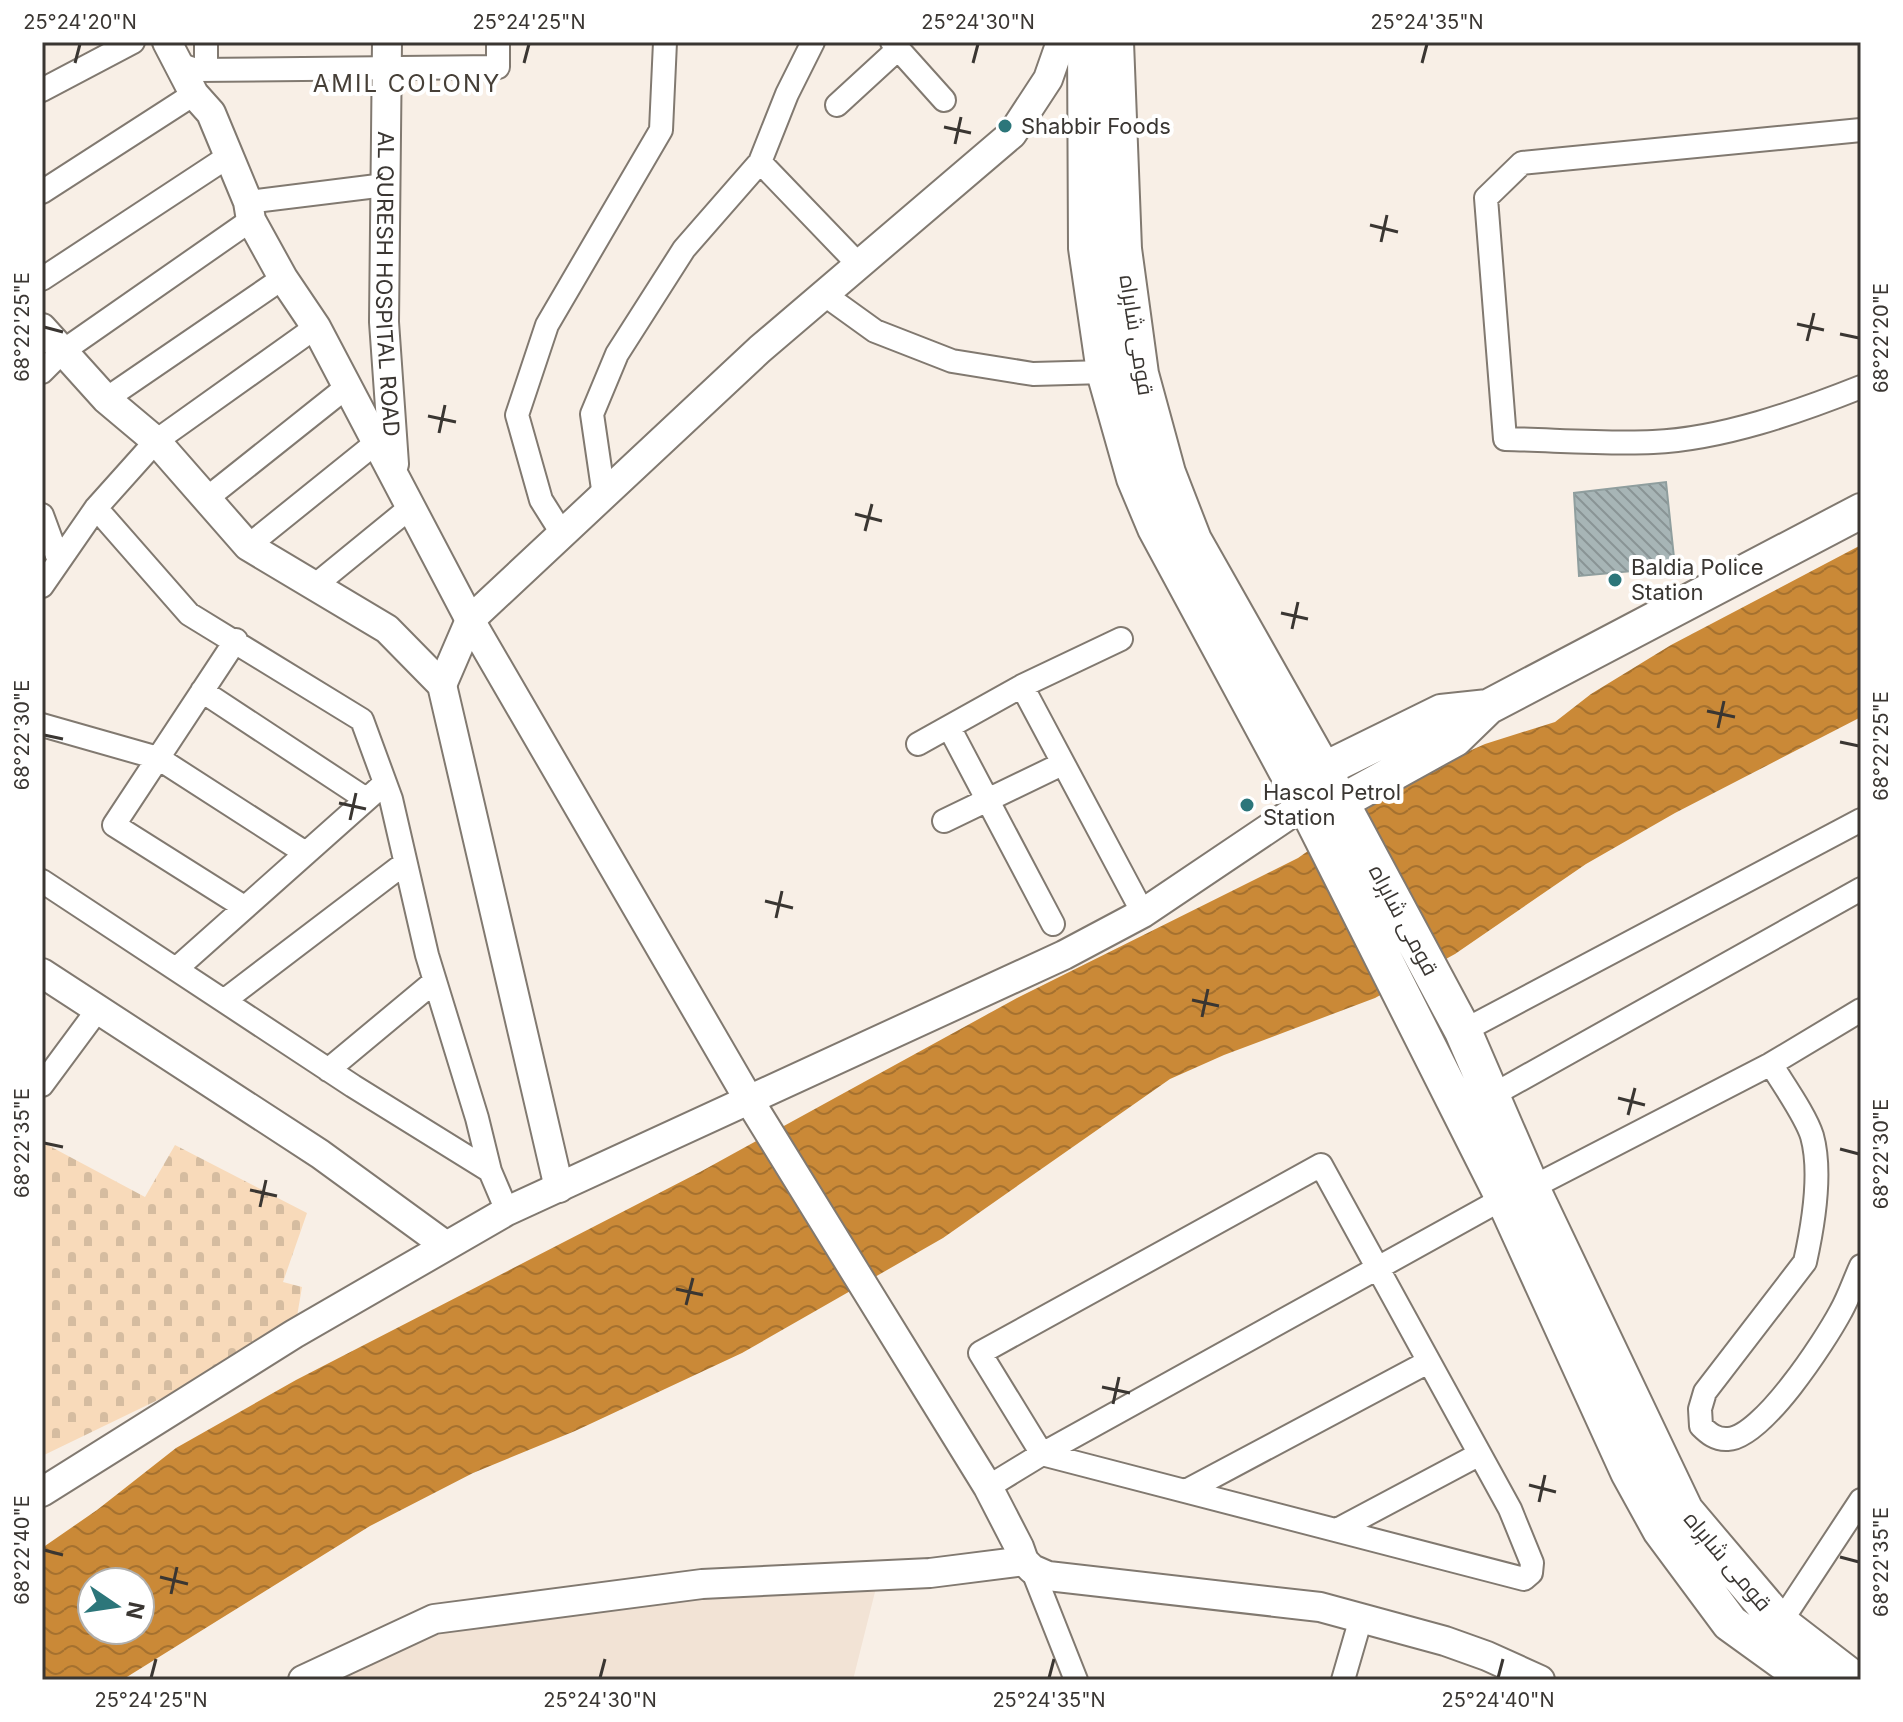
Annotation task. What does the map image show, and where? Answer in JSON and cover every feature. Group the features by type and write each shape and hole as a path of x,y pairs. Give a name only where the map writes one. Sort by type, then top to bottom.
{"highway":[{"name":"قومی شاہراہ","path":"1086,42 1087,248 1105,372 1135,478 1323,770 1326,809 1428,1048 1518,1193 1644,1464 1661,1530 1730,1623 1809,1680"},
{"name":"قومی شاہراہ","path":"1115,42 1123,249 1140,374 1167,473 1181,547 1326,809 1463,1031 1491,1096 1518,1193"},
{"name":"قومی شاہراہ","path":"1644,1464 1780,1623 1854,1680"}],"main road":[{"path":"1326,809 1455,739 1488,707 1861,511"},
{"path":"1323,770 1441,712 1488,707"}],"street":[{"path":"42,90 133,42"},
{"path":"200,82 206,42"},
{"path":"42,192 200,82 387,56 498,67 498,42"},
{"path":"563,535 541,500 517,415 547,325 661,130 665,42"},
{"path":"604,496 592,414 617,354 684,249 760,162 787,94 813,42"},
{"path":"442,685 470,620 760,349 1012,134 1048,79 1061,42"},
{"path":"837,105 895,45 944,100"},
{"path":"173,53 200,82 250,211 283,278 316,327 470,620 749,1100 988,1487 1028,1565 1076,1680"},
{"name":"AL QURESH HOSPITAL ROAD","path":"387,56 384,322 395,476"},
{"path":"1861,130 1522,163 1486,198 1505,439 1655,442 1734,429 1802,411 1861,387"},
{"path":"42,279 229,156"},
{"path":"760,162 859,265"},
{"path":"42,372 63,351 250,211 385,185"},
{"path":"106,399 283,278"},
{"path":"825,295 875,331 952,361 1033,374 1105,372"},
{"path":"42,586 96,508 156,441 316,327"},
{"path":"42,328 106,399 156,441 248,546 387,629 442,685 559,1188"},
{"path":"206,499 348,386"},
{"path":"248,546 377,442"},
{"path":"313,587 411,507"},
{"path":"96,508 189,614 362,720 385,783 435,981 490,1171 507,1211"},
{"path":"42,515 59,561"},
{"path":"918,744 950,729 1022,686 1121,639"},
{"path":"236,640 114,825 244,907"},
{"path":"1022,686 1143,913"},
{"path":"202,691 366,799"},
{"path":"42,725 158,758 304,852"},
{"path":"950,729 1053,924"},
{"path":"944,821 1062,764"},
{"path":"176,969 385,783"},
{"path":"42,1492 294,1334 507,1211 1064,955 1326,809"},
{"path":"1463,1031 1861,820"},
{"path":"225,1000 405,863"},
{"path":"42,881 328,1070 490,1171"},
{"path":"1491,1096 1861,889"},
{"path":"42,973 320,1154 445,1245"},
{"path":"328,1070 435,981"},
{"path":"42,1085 99,1008"},
{"path":"988,1487 1042,1454 1378,1269 1518,1193 1771,1064 1861,1010"},
{"path":"1771,1064 1811,1135 1816,1167 1810,1235 1805,1262 1705,1392 1700,1409 1701,1426 1710,1435 1729,1439 1752,1430 1801,1375 1841,1312 1861,1266"},
{"path":"1321,1165 1378,1269 1510,1509 1532,1563 1531,1573 1524,1579 1042,1454 980,1353 1321,1165"},
{"path":"1186,1491 1428,1362"},
{"path":"1337,1530 1478,1455"},
{"path":"1780,1623 1861,1500"},
{"path":"303,1680 434,1619 702,1584 1028,1565 1048,1576 1320,1607 1445,1641 1540,1680"},
{"path":"1343,1680 1361,1618"}],"shaded area":[{"path":"879,1576 853,1680 303,1680 434,1619"}],"green space":[{"path":"42,1142 145,1197 175,1145 307,1213 283,1282 302,1287 294,1334 42,1456"}],"water":[{"path":"1861,545 1861,717 1675,813 1586,864 1455,954 1375,998 1224,1055 1170,1079 943,1238 742,1353 575,1431 473,1473 370,1526 122,1680 42,1680 42,1548 97,1510 176,1448 296,1380 700,1172 1017,998 1298,858 1383,798 1438,765 1485,744 1555,722 1591,694 1671,645"}],"building":[{"path":"1666,482 1675,567 1579,576 1574,493"}],"place":[{"name":"Shabbir Foods","path":"1005,126"},
{"name":"Baldia Police Station","path":"1615,580"},
{"name":"Hascol Petrol Station","path":"1247,805"}],"district":[{"name":"AMIL COLONY","path":"407,84"}]}
